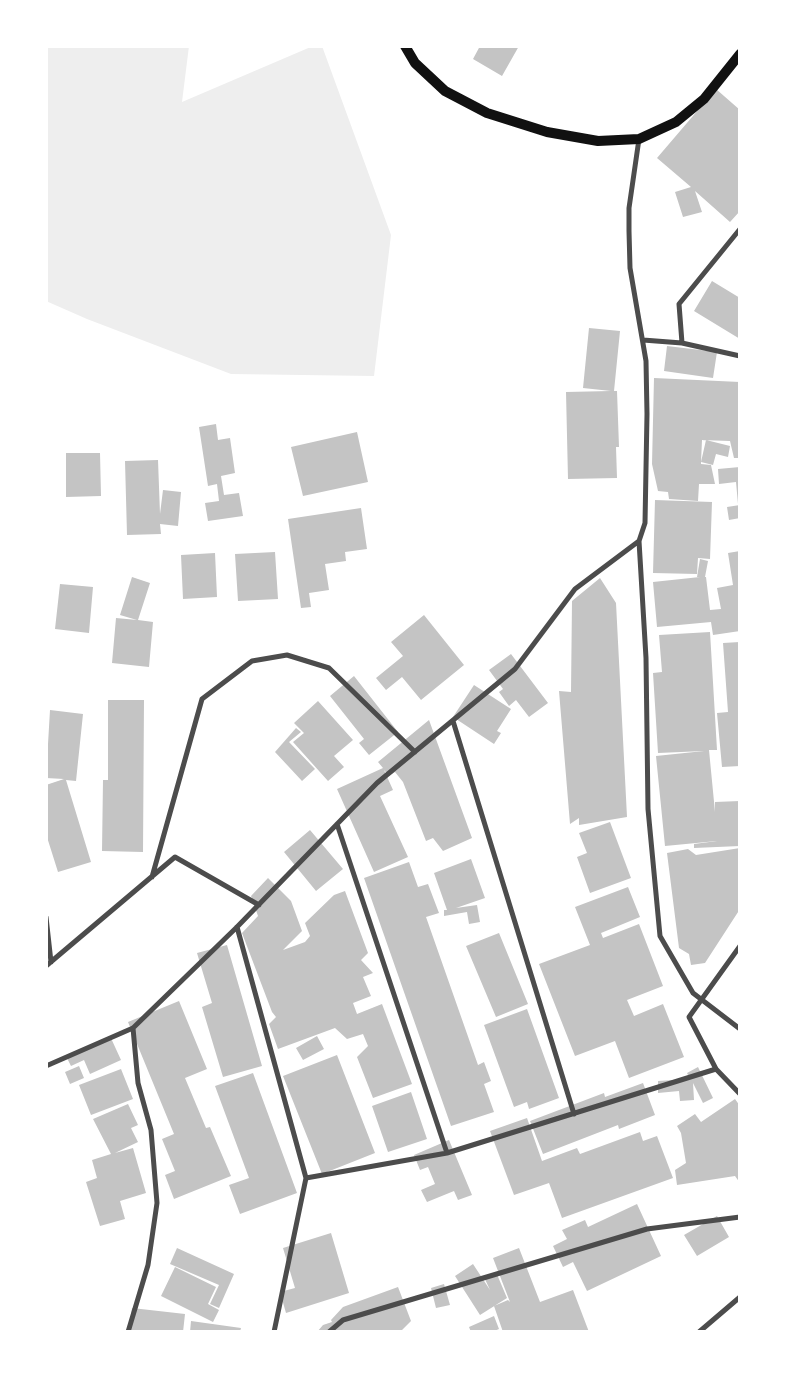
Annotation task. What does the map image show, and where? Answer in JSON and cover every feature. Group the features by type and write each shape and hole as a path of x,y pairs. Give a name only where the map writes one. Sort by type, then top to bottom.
{"main road":[{"path":"405,46 415,63 445,91 487,113 547,132 598,141 639,139 676,122 704,100 740,54"}],"street":[{"path":"639,139 629,208 629,231 630,268 646,361 645,523 639,540 646,658 648,809 660,936 693,993 740,1028"},
{"path":"682,342 679,304 740,229"},
{"path":"642,340 682,342 740,356"},
{"path":"46,1066 133,1028 237,927 377,783 515,669 575,588 639,540"},
{"path":"152,877 202,698 252,660 287,655 329,668 415,752"},
{"path":"453,722 574,1114"},
{"path":"336,824 447,1153"},
{"path":"48,964 175,857 258,905"},
{"path":"46,917 48,964"},
{"path":"237,927 306,1178 274,1332"},
{"path":"740,946 689,1017 716,1069 740,1094"},
{"path":"128,1332 148,1265 157,1203 151,1130 138,1083 133,1028"},
{"path":"306,1178 447,1153 716,1069"},
{"path":"329,1332 343,1320 647,1230 740,1217"},
{"path":"699,1332 740,1297"}],"shaded area":[{"path":"46,46 189,46 182,102 313,46 322,46 391,235 374,376 231,374 87,319 46,301"}],"building":[{"path":"480,46 519,46 502,76 473,59"},
{"path":"716,89 740,110 740,211 730,222 695,191 702,212 683,217 675,192 691,187 657,158"},
{"path":"712,281 740,298 740,339 694,311"},
{"path":"589,328 620,331 614,391 617,391 619,447 616,447 617,478 568,479 566,392 611,391 583,388"},
{"path":"667,346 717,352 713,378 664,371"},
{"path":"654,378 740,382 740,458 734,458 730,441 707,440 730,446 728,457 716,454 713,465 701,462 701,464 711,465 715,484 699,484 698,501 669,499 668,492 658,491 652,464","holes":["702,440 706,440 701,462"]},
{"path":"216,424 218,440 230,438 235,473 221,476 224,495 239,493 243,516 208,521 205,503 219,501 217,484 208,486 199,427"},
{"path":"357,432 368,482 303,496 291,447"},
{"path":"66,453 100,453 101,496 66,497"},
{"path":"158,460 160,514 163,490 181,492 178,526 160,524 161,534 127,535 125,461"},
{"path":"740,467 740,504 738,504 736,482 719,484 718,469"},
{"path":"655,500 712,502 710,559 698,558 697,574 653,573"},
{"path":"740,505 740,518 729,520 727,507"},
{"path":"361,508 367,549 345,552 346,561 325,564 329,590 309,593 311,607 301,608 288,519"},
{"path":"740,551 740,631 713,635 711,622 657,627 653,582 700,577 697,577 700,559 708,561 705,577 710,610 721,609 717,588 733,585 728,553"},
{"path":"275,552 278,599 238,601 235,554"},
{"path":"215,553 217,597 183,599 181,555"},
{"path":"132,577 150,583 138,620 153,622 149,667 112,663 116,618 137,620 120,615"},
{"path":"600,578 616,603 627,817 579,825 579,818 570,824 559,691 571,692 572,601"},
{"path":"60,584 93,587 89,633 55,629"},
{"path":"424,615 464,665 421,700 402,677 386,690 376,678 403,656 391,642"},
{"path":"710,632 717,750 709,750 715,812 715,802 740,801 740,846 694,848 694,844 717,841 665,846 656,756 704,751 658,753 653,673 662,672 659,635"},
{"path":"740,642 740,766 722,767 717,713 728,712 723,643"},
{"path":"511,654 548,703 529,717 516,700 509,706 499,692 503,689 489,670"},
{"path":"354,676 398,732 369,755 359,743 364,739 330,696"},
{"path":"474,685 511,709 497,731 501,733 494,744 453,717"},
{"path":"108,700 144,700 143,852 102,851 103,780 108,780"},
{"path":"318,701 353,740 334,756 344,767 328,781 293,742 304,733 294,723"},
{"path":"50,710 83,714 76,781 66,780 91,862 58,872 46,834 46,785 64,779 46,778"},
{"path":"429,720 472,838 443,851 433,838 426,841 403,782 395,772 389,776 384,770 393,790 380,796 408,857 374,872 337,789 383,768 378,762"},
{"path":"296,728 301,732 289,742 315,769 302,781 275,752"},
{"path":"610,822 631,878 590,893 577,857 587,853 579,833"},
{"path":"310,830 343,869 316,891 284,852"},
{"path":"740,848 740,909 705,963 691,965 689,954 679,948 667,853 688,849 696,855"},
{"path":"471,859 485,898 456,908 477,905 480,922 469,924 467,912 444,916 444,910 447,910 434,873"},
{"path":"409,862 418,887 428,884 439,913 426,917 478,1065 484,1062 491,1081 484,1084 494,1112 451,1126 364,878"},
{"path":"268,878 291,901 302,931 283,950 305,942 310,936 305,923 334,895 345,891 368,953 361,960 373,973 363,977 371,996 353,1003 357,1014 382,1004 412,1084 373,1098 357,1057 368,1046 363,1034 347,1039 335,1028 278,1049 269,1024 276,1017 272,1012 242,933 258,916 251,896"},
{"path":"628,887 640,917 601,933 603,938 639,924 663,986 627,1000 634,1016 663,1004 684,1057 629,1078 615,1041 575,1056 539,964 590,945 575,907"},
{"path":"499,933 528,1004 496,1017 466,946"},
{"path":"227,945 262,1066 223,1077 202,1007 212,1003 197,953"},
{"path":"179,1001 207,1069 185,1078 206,1128 210,1127 231,1176 174,1199 165,1175 175,1171 162,1139 174,1134 128,1022"},
{"path":"527,1009 559,1098 529,1109 527,1102 514,1107 484,1025"},
{"path":"110,1036 121,1060 90,1074 84,1060 71,1066 66,1056"},
{"path":"317,1036 324,1049 303,1060 296,1048"},
{"path":"337,1055 375,1153 322,1174 283,1076"},
{"path":"79,1066 84,1078 70,1084 65,1072"},
{"path":"698,1067 713,1098 703,1103 693,1083 694,1100 680,1101 679,1091 658,1093 658,1081 690,1079 687,1073"},
{"path":"121,1069 133,1099 91,1115 79,1085"},
{"path":"253,1073 297,1193 240,1214 229,1185 249,1178 215,1086"},
{"path":"643,1083 655,1115 619,1129 618,1125 543,1154 530,1121 604,1093 605,1097"},
{"path":"411,1092 427,1139 388,1152 372,1106"},
{"path":"735,1099 740,1106 740,1183 735,1176 677,1185 675,1170 686,1163 681,1133 677,1126 695,1114 701,1122"},
{"path":"128,1104 138,1125 131,1128 138,1142 115,1153 133,1148 146,1193 120,1201 125,1219 100,1226 86,1182 97,1178 92,1160 111,1154 93,1119"},
{"path":"527,1118 542,1161 577,1148 580,1154 640,1132 643,1141 657,1136 673,1178 562,1218 549,1183 514,1195 490,1131"},
{"path":"449,1140 472,1195 458,1200 454,1191 427,1202 421,1190 435,1184 428,1167 420,1170 414,1155"},
{"path":"637,1204 661,1256 587,1291 573,1262 563,1267 553,1246 567,1239 562,1230 585,1220 588,1227"},
{"path":"717,1216 729,1237 697,1256 684,1235"},
{"path":"331,1233 349,1293 286,1313 280,1292 295,1288 283,1248"},
{"path":"177,1248 234,1274 219,1308 210,1304 219,1285 170,1264"},
{"path":"519,1248 540,1302 573,1290 589,1332 503,1332 494,1306 508,1300 510,1302 493,1258"},
{"path":"473,1264 490,1290 484,1277 496,1272 507,1298 480,1315 455,1276"},
{"path":"175,1267 216,1287 208,1304 219,1310 213,1322 161,1296"},
{"path":"444,1284 450,1305 436,1308 431,1288"},
{"path":"398,1287 411,1321 400,1332 317,1332 323,1325 332,1322 331,1320 343,1307"},
{"path":"132,1308 185,1314 183,1332 129,1332"},
{"path":"494,1316 499,1329 492,1332 471,1332 469,1327"},
{"path":"191,1321 241,1328 240,1332 190,1332"}]}
